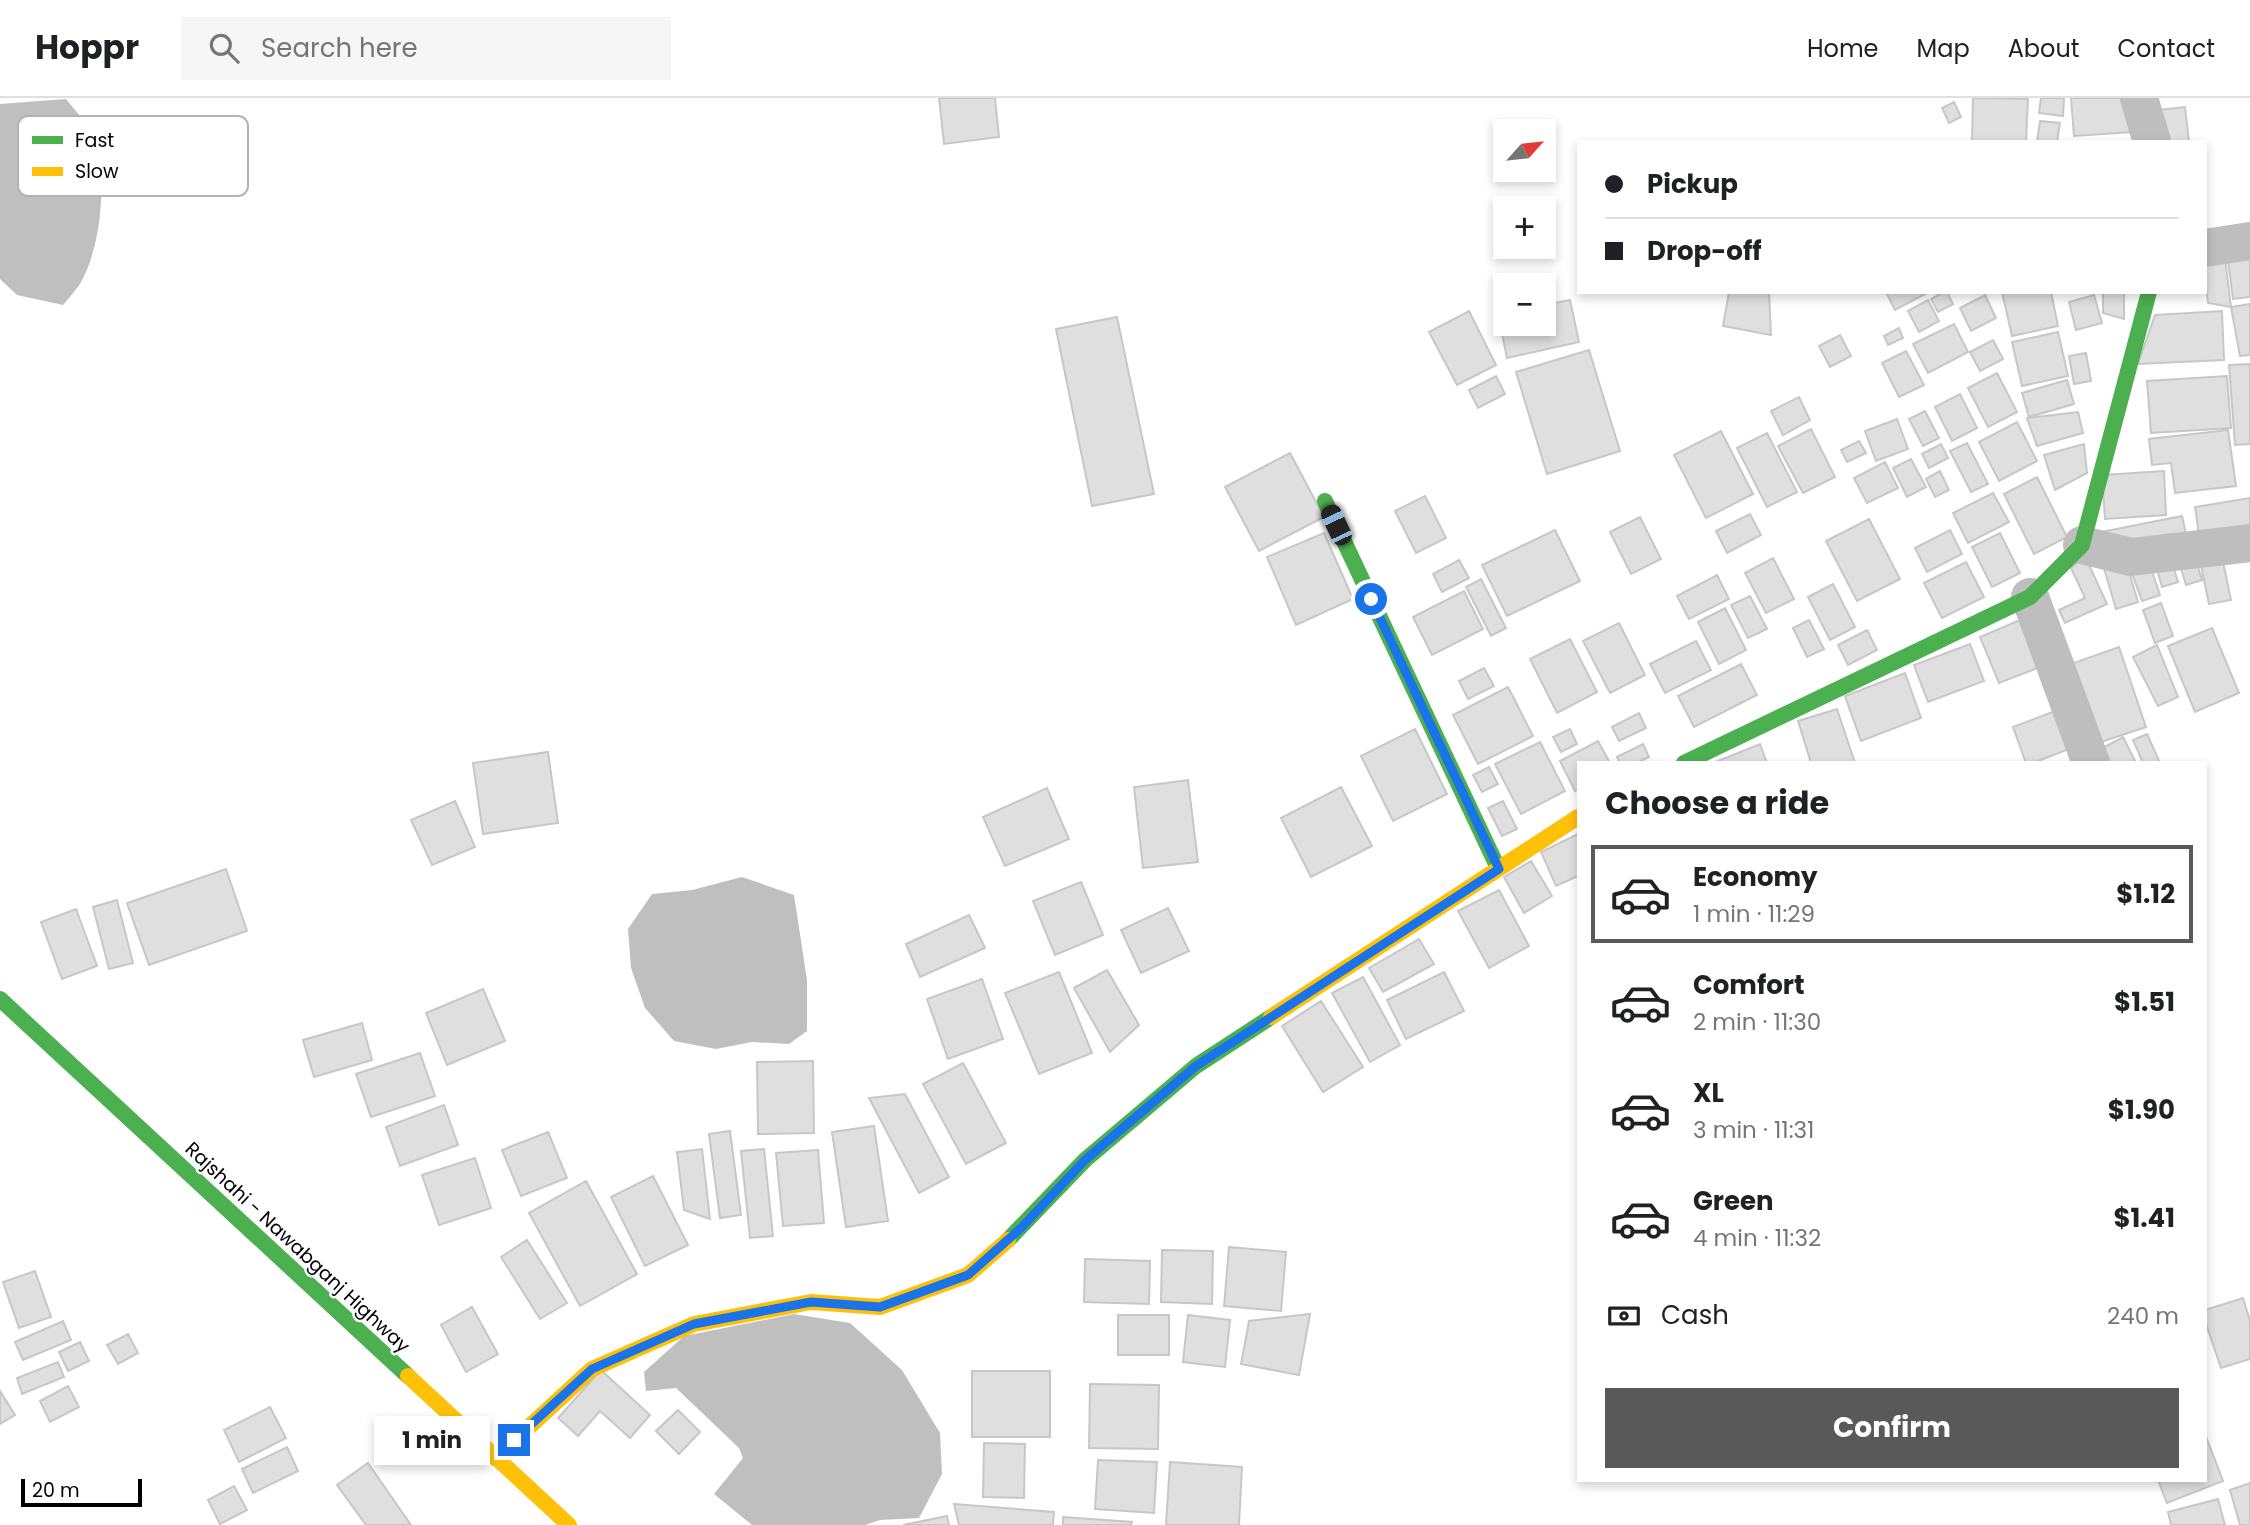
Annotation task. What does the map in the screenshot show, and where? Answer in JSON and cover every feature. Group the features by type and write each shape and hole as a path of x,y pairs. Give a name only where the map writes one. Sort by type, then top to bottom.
{"main road":[{"path":"1688,761 2030,597 2082,545 2148,294"},
{"path":"1325,501 1499,869"},
{"path":"495,1458 592,1369 694,1324 811,1302 880,1307 968,1275 1021,1228 1085,1160 1196,1066 1577,818"},
{"name":"Rajshahi - Nawabganj Highway","path":"0,999 495,1458 556,1520"}],"street":[{"path":"2139,98 2150,140"},
{"path":"2207,248 2250,241"},
{"path":"2082,545 2131,557 2250,543"},
{"path":"2030,597 2090,761"}],"shaded area":[{"path":"66,99 80,116 18,116 18,196 101,196 93,252 80,284 63,305 17,295 0,279 0,104"},
{"path":"742,877 794,895 807,980 807,1031 789,1044 752,1042 716,1049 674,1041 645,1008 631,968 628,929 652,894 692,890"},
{"path":"794,1314 850,1323 902,1370 940,1433 942,1474 919,1518 880,1520 865,1525 752,1525 714,1494 743,1458 739,1448 676,1388 646,1391 644,1372 684,1336"}],"building":[{"path":"939,98 995,98 999,137 944,144"},
{"path":"1973,98 2028,99 2026,140 1972,140"},
{"path":"2041,98 2064,98 2063,116 2039,113"},
{"path":"2071,98 2129,98 2132,132 2074,136"},
{"path":"1954,102 1961,117 1949,123 1942,108"},
{"path":"2185,107 2189,140 2162,140 2159,110"},
{"path":"2040,121 2060,123 2057,140 2037,140"},
{"path":"2250,250 2250,297 2233,299 2227,253"},
{"path":"2225,258 2231,307 2208,303 2207,261"},
{"path":"1729,294 1769,294 1771,335 1723,326"},
{"path":"1887,294 1925,294 1895,310"},
{"path":"1940,294 1948,294 1953,304 1938,312 1931,299"},
{"path":"2002,294 2051,294 2058,326 2012,336"},
{"path":"2103,294 2124,294 2124,319 2103,313"},
{"path":"1985,295 1996,318 1971,331 1960,308"},
{"path":"2094,295 2102,323 2076,330 2069,302"},
{"path":"1570,300 1579,342 1507,358 1502,336 1556,336 1556,303"},
{"path":"1928,300 1939,321 1919,332 1908,311"},
{"path":"2250,304 2250,355 2240,356 2231,307"},
{"path":"1469,311 1496,365 1457,385 1429,332"},
{"path":"2222,311 2224,360 2138,364 2155,315"},
{"path":"1117,317 1154,494 1092,506 1056,329"},
{"path":"1954,324 1968,352 1928,373 1913,344"},
{"path":"1899,328 1903,338 1888,345 1884,336"},
{"path":"2058,332 2068,376 2022,386 2012,342"},
{"path":"1840,335 1851,356 1830,367 1819,346"},
{"path":"1993,340 2003,359 1980,371 1970,352"},
{"path":"1589,350 1620,451 1547,474 1516,372"},
{"path":"1906,351 1924,385 1899,397 1882,363"},
{"path":"2086,353 2091,381 2074,384 2069,356"},
{"path":"2250,364 2250,444 2235,445 2229,365"},
{"path":"1997,373 2017,412 1988,427 1968,388"},
{"path":"1496,376 1505,394 1478,408 1469,390"},
{"path":"2227,376 2231,428 2151,433 2147,381"},
{"path":"2067,380 2074,404 2029,417 2022,393"},
{"path":"1960,394 1977,428 1952,441 1935,407"},
{"path":"1799,397 1810,420 1783,435 1771,411"},
{"path":"1925,411 1939,438 1923,446 1909,419"},
{"path":"2078,412 2083,433 2037,446 2027,418"},
{"path":"1897,419 1908,449 1876,461 1865,431"},
{"path":"2017,422 2037,461 1999,481 1979,442"},
{"path":"1811,429 1835,477 1803,493 1778,446"},
{"path":"2228,430 2236,486 2175,493 2171,463 2152,465 2149,439"},
{"path":"1721,431 1753,494 1706,518 1674,455"},
{"path":"1767,433 1797,492 1767,507 1737,448"},
{"path":"1859,441 1866,453 1847,462 1841,450"},
{"path":"1967,443 1988,484 1971,492 1950,451"},
{"path":"1941,444 1948,458 1929,468 1922,454"},
{"path":"2084,444 2087,473 2055,490 2044,455"},
{"path":"1290,453 1324,517 1259,551 1225,487"},
{"path":"1911,459 1926,487 1907,497 1893,468"},
{"path":"1885,462 1898,488 1867,503 1854,478"},
{"path":"1940,471 1949,490 1935,497 1926,479"},
{"path":"2164,471 2166,515 2105,519 2102,475"},
{"path":"2037,477 2067,537 2034,554 2004,494"},
{"path":"1993,493 2009,522 1968,543 1953,513"},
{"path":"1425,496 1446,538 1416,553 1395,511"},
{"path":"2250,498 2250,534 2200,542 2195,507"},
{"path":"1750,514 1761,535 1727,553 1716,531"},
{"path":"2182,516 2187,538 2098,541 2096,533"},
{"path":"1640,517 1661,559 1631,574 1610,532"},
{"path":"1869,519 1900,579 1857,601 1826,541"},
{"path":"1555,530 1580,581 1507,616 1482,565"},
{"path":"1950,530 1962,554 1927,572 1915,548"},
{"path":"1324,533 1353,599 1296,625 1267,557"},
{"path":"2000,533 2020,573 1992,587 1972,547"},
{"path":"2221,552 2231,600 2209,604 2199,556"},
{"path":"2085,556 2107,604 2065,623 2059,610 2085,598 2071,568"},
{"path":"2195,557 2202,580 2186,585 2179,562"},
{"path":"1773,558 1794,599 1766,613 1745,573"},
{"path":"2125,558 2138,602 2116,609 2103,565"},
{"path":"2171,559 2178,582 2162,587 2155,563"},
{"path":"1459,560 1469,578 1442,592 1433,574"},
{"path":"1966,562 1984,597 1942,618 1924,583"},
{"path":"2149,562 2160,595 2142,601 2130,568"},
{"path":"1717,575 1729,599 1689,619 1677,596"},
{"path":"1481,579 1506,628 1491,636 1466,587"},
{"path":"1833,584 1855,627 1830,640 1808,597"},
{"path":"1464,591 1483,629 1432,655 1413,617"},
{"path":"1750,596 1767,629 1748,638 1731,605"},
{"path":"2161,603 2173,636 2155,643 2143,610"},
{"path":"1725,608 1746,650 1719,664 1698,622"},
{"path":"1809,620 1824,649 1807,657 1793,628"},
{"path":"2020,620 2040,667 1999,683 1980,637"},
{"path":"1619,623 1645,675 1610,693 1583,641"},
{"path":"2212,628 2239,693 2195,712 2168,646"},
{"path":"1867,630 1877,650 1848,665 1838,645"},
{"path":"1570,639 1597,692 1557,713 1530,659"},
{"path":"1696,641 1711,670 1665,693 1650,664"},
{"path":"1970,644 1984,681 1928,702 1914,665"},
{"path":"2157,645 2178,697 2158,706 2133,657"},
{"path":"2119,647 2146,727 2095,744 2068,665"},
{"path":"1741,664 1757,695 1694,727 1678,696"},
{"path":"1484,668 1494,686 1468,699 1459,681"},
{"path":"1905,673 1921,718 1861,741 1845,696"},
{"path":"1508,687 1533,736 1478,764 1453,715"},
{"path":"1837,709 1854,761 1810,761 1798,721"},
{"path":"2055,711 2069,749 2038,761 2025,761 2013,727"},
{"path":"1639,713 1646,728 1619,741 1612,727"},
{"path":"1415,729 1447,794 1393,821 1361,756"},
{"path":"1570,729 1577,744 1561,752 1553,737"},
{"path":"2147,734 2159,761 2142,761 2133,740"},
{"path":"2123,737 2135,761 2105,761 2099,750"},
{"path":"1598,741 1609,761 1577,761 1575,791 1560,761"},
{"path":"1540,742 1565,791 1521,814 1495,764"},
{"path":"1643,744 1649,757 1641,761 1619,761 1617,757"},
{"path":"1760,744 1766,761 1718,761"},
{"path":"548,752 558,823 483,834 473,763"},
{"path":"1489,767 1498,784 1482,792 1473,775"},
{"path":"1188,780 1198,862 1143,868 1134,787"},
{"path":"1341,787 1372,846 1311,877 1281,818"},
{"path":"1047,788 1069,839 1005,866 983,817"},
{"path":"455,801 475,847 432,865 411,820"},
{"path":"1503,801 1517,829 1502,836 1488,808"},
{"path":"1577,834 1577,876 1556,886 1541,852"},
{"path":"1531,861 1552,896 1524,913 1504,877"},
{"path":"226,869 247,931 149,965 127,903"},
{"path":"1081,882 1103,935 1055,955 1033,901"},
{"path":"1499,890 1529,946 1489,968 1458,911"},
{"path":"117,900 133,963 109,969 93,907"},
{"path":"1168,908 1189,951 1141,973 1121,930"},
{"path":"76,909 97,966 62,979 41,922"},
{"path":"969,915 985,948 920,977 906,944"},
{"path":"1419,939 1434,964 1383,992 1369,968"},
{"path":"1107,970 1139,1025 1110,1052 1074,988"},
{"path":"1059,972 1092,1053 1039,1074 1005,993"},
{"path":"1444,972 1464,1011 1406,1039 1387,1000"},
{"path":"1363,977 1400,1045 1370,1062 1332,993"},
{"path":"982,979 1003,1039 948,1059 927,999"},
{"path":"483,989 505,1041 447,1065 426,1013"},
{"path":"1321,1001 1363,1067 1323,1092 1282,1026"},
{"path":"362,1023 372,1060 314,1077 303,1040"},
{"path":"420,1053 435,1096 371,1117 356,1074"},
{"path":"813,1061 814,1133 758,1134 757,1062"},
{"path":"963,1063 1006,1143 966,1164 923,1084"},
{"path":"905,1094 949,1177 919,1193 869,1098"},
{"path":"444,1105 458,1145 400,1166 386,1127"},
{"path":"874,1126 888,1221 846,1227 832,1132"},
{"path":"730,1131 741,1215 720,1218 709,1134"},
{"path":"548,1132 567,1178 521,1196 502,1150"},
{"path":"702,1149 710,1219 684,1210 677,1152"},
{"path":"764,1149 773,1236 750,1238 741,1151"},
{"path":"818,1150 824,1223 783,1226 776,1153"},
{"path":"475,1158 491,1208 439,1225 422,1175"},
{"path":"653,1176 688,1245 645,1266 611,1197"},
{"path":"586,1181 637,1274 580,1306 529,1213"},
{"path":"527,1240 567,1303 540,1319 501,1257"},
{"path":"1229,1247 1286,1252 1281,1311 1224,1306"},
{"path":"1162,1250 1213,1251 1212,1304 1161,1302"},
{"path":"1085,1259 1150,1261 1149,1304 1084,1302"},
{"path":"35,1271 51,1317 19,1328 3,1282"},
{"path":"2243,1298 2250,1321 2250,1359 2221,1368 2207,1327 2207,1309"},
{"path":"472,1307 498,1354 466,1372 441,1325"},
{"path":"1310,1314 1299,1375 1241,1364 1249,1321"},
{"path":"1118,1315 1169,1315 1169,1355 1118,1355"},
{"path":"1188,1315 1230,1320 1225,1367 1183,1362"},
{"path":"63,1321 71,1340 23,1360 15,1342"},
{"path":"128,1334 138,1353 118,1364 107,1345"},
{"path":"80,1342 89,1361 68,1371 59,1352"},
{"path":"58,1362 64,1377 22,1394 17,1378"},
{"path":"601,1370 650,1415 630,1438 600,1411 578,1436 558,1418"},
{"path":"972,1371 1050,1371 1050,1437 972,1437"},
{"path":"1090,1384 1159,1385 1158,1449 1089,1448"},
{"path":"68,1386 79,1407 50,1422 40,1401"},
{"path":"0,1391 15,1415 0,1424"},
{"path":"270,1407 286,1438 239,1462 224,1430"},
{"path":"678,1410 700,1432 679,1454 656,1431"},
{"path":"2207,1439 2223,1481 2167,1503 2159,1482 2207,1482"},
{"path":"984,1443 1025,1444 1024,1498 983,1497"},
{"path":"287,1447 298,1471 253,1493 242,1469"},
{"path":"1098,1460 1157,1462 1154,1513 1095,1509"},
{"path":"1170,1462 1242,1467 1239,1525 1166,1525"},
{"path":"368,1463 411,1525 366,1525 337,1485"},
{"path":"2250,1483 2250,1525 2240,1525 2230,1490"},
{"path":"234,1486 247,1510 220,1524 208,1500"},
{"path":"2218,1499 2225,1525 2171,1525 2168,1512"},
{"path":"954,1504 1054,1512 1053,1525 959,1525"},
{"path":"947,1516 949,1525 903,1525"},
{"path":"1063,1517 1132,1522 1131,1525 1063,1525"}],"traffic: fast":[{"path":"1688,761 2030,597 2082,545 2148,294"},
{"path":"1325,501 1498,868"},
{"path":"0,999 408,1376"},
{"path":"1008,1240 1085,1160 1196,1066 1271,1017"}],"traffic: slow":[{"path":"1271,1017 1577,818"},
{"path":"495,1458 592,1369 694,1324 811,1302 880,1307 968,1275 1008,1240"},
{"path":"408,1376 569,1525"}],"route":[{"path":"514,1440 592,1369 694,1324 811,1302 880,1307 968,1275 1021,1228 1085,1160 1196,1066 1499,869 1371,599"}]}
